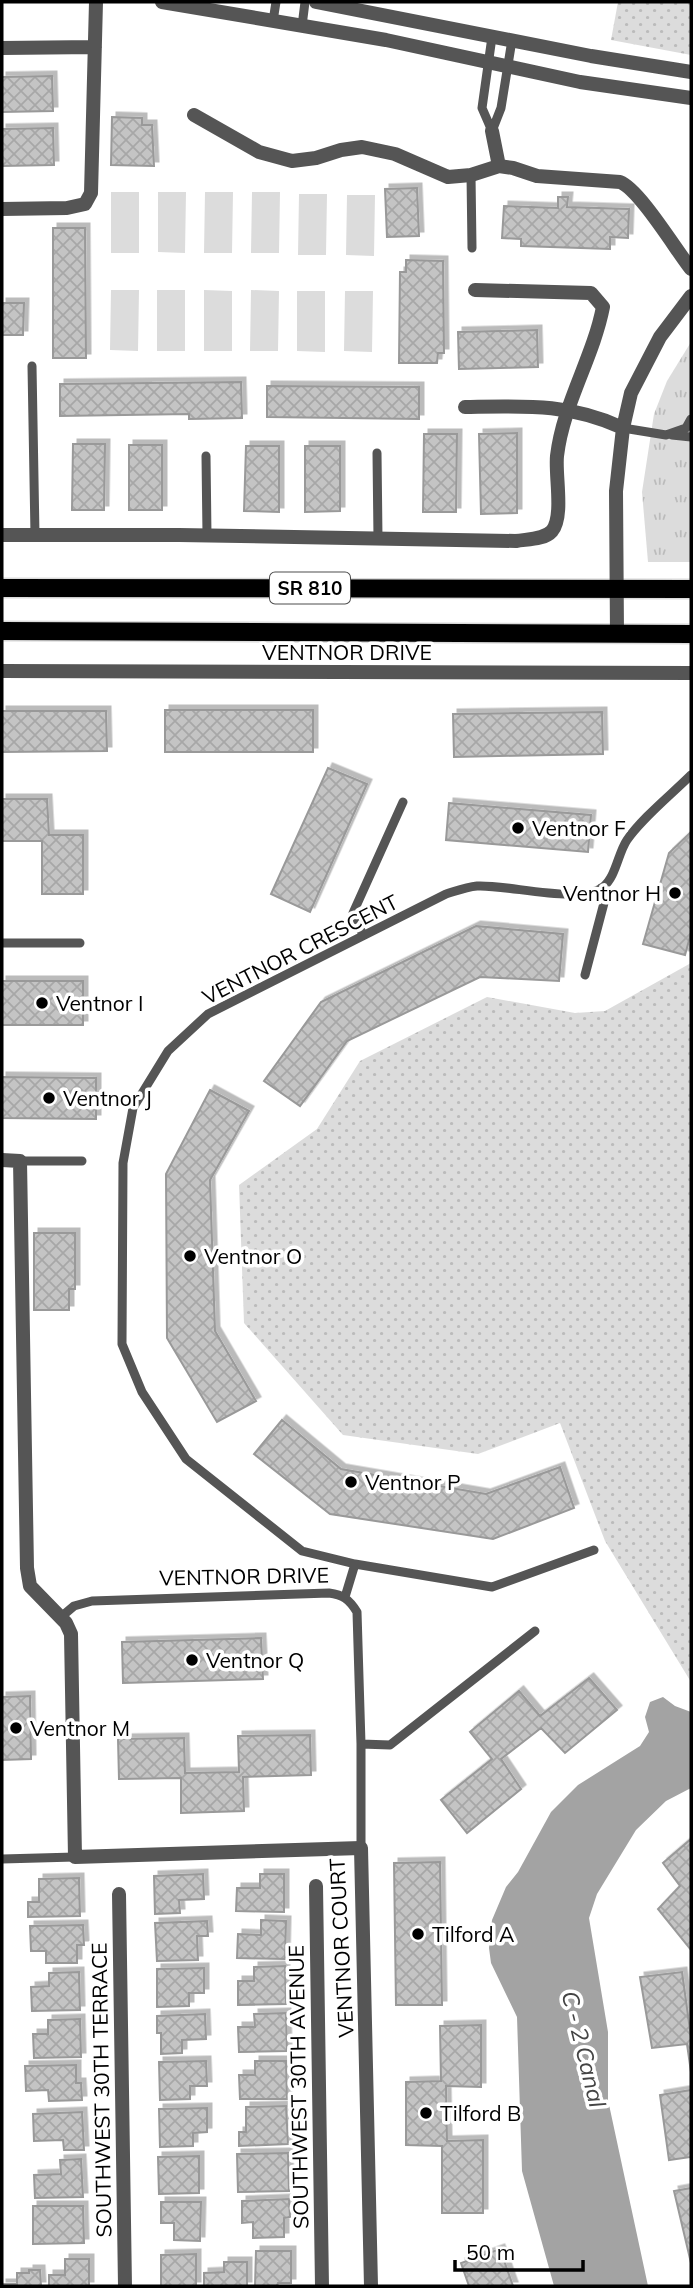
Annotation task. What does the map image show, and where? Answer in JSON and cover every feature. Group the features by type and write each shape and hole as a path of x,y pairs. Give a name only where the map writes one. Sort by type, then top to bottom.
{"main road":[{"name":"SR 810","path":"2,589 691,589"},
{"name":"SR 810","path":"2,631 691,634"}],"street":[{"path":"2,209 67,208 85,204 91,193 96,2"},
{"path":"162,2 386,40 580,82 691,98"},
{"path":"316,2 592,56 691,72"},
{"path":"2,48 95,47"},
{"path":"194,115 259,152 292,161 316,159 341,150 362,147 395,154 448,177 471,175 499,166 537,176 610,180 625,184 646,206 691,269"},
{"path":"492,131 499,166"},
{"path":"2,535 207,535 516,541 545,536 557,520 557,456 569,410 599,326 603,307 591,293 576,291 475,290"},
{"path":"617,633 616,491 623,428 631,393 660,337 691,296"},
{"path":"465,407 527,406 569,410 598,416 623,428"},
{"name":"VENTNOR DRIVE","path":"2,671 691,673"},
{"path":"2,1160 20,1161 27,1568 30,1586 61,1618 71,1634 75,1857"},
{"name":"VENTNOR COURT","path":"75,1857 361,1848 371,2286"},
{"name":"SOUTHWEST 30TH AVENUE","path":"316,1886 322,2286"},
{"name":"SOUTHWEST 30TH TERRACE","path":"119,1894 125,2286"}],"lane":[{"path":"273,21 276,2"},
{"path":"302,26 305,2"},
{"path":"492,37 482,108 492,131"},
{"path":"492,131 501,108 513,40"},
{"path":"471,175 472,247"},
{"path":"32,366 35,535"},
{"path":"666,435 686,428 691,419"},
{"path":"623,428 691,437"},
{"path":"377,453 379,538"},
{"path":"206,457 207,535"},
{"path":"585,975 604,903 601,888 611,875 618,854 629,837 691,775"},
{"path":"363,935 353,913 403,802"},
{"name":"VENTNOR CRESCENT","path":"355,1564 302,1551 186,1459 142,1392 122,1344 123,1163 133,1108 168,1051 208,1014 446,894 475,886 568,894 585,894 601,888"},
{"path":"2,943 80,943"},
{"path":"20,1161 82,1161"},
{"path":"345,1597 355,1564 492,1587 594,1550"},
{"name":"VENTNOR DRIVE","path":"61,1618 74,1606 92,1601 329,1593 345,1597 356,1612 361,1744 361,1848"},
{"path":"361,1744 390,1745 535,1631"},
{"path":"2,1859 75,1857"}],"green space":[{"path":"618,2 691,2 691,55 611,40"},
{"path":"111,192 139,192 139,253 111,253"},
{"path":"158,192 186,192 185,253 158,252"},
{"path":"205,192 233,192 232,253 204,253"},
{"path":"252,192 280,192 279,253 251,253"},
{"path":"299,194 327,194 326,255 298,255"},
{"path":"347,195 375,195 374,256 346,255"},
{"path":"111,290 139,290 138,351 110,350"},
{"path":"157,290 185,290 185,351 157,351"},
{"path":"204,290 232,291 232,351 204,351"},
{"path":"251,290 279,291 278,351 250,351"},
{"path":"297,291 325,291 325,352 297,351"},
{"path":"345,291 373,291 372,352 344,351"},
{"path":"691,342 691,562 648,562 642,492 654,414 667,381"},
{"path":"691,963 691,1682 605,1541 560,1423 478,1454 343,1435 244,1323 239,1185 317,1129 360,1061 487,997 575,1013 605,1011"}],"water":[{"name":"C - 2 Canal","path":"663,1697 675,1706 691,1712 691,1788 666,1801 636,1830 597,1894 589,1918 608,2032 608,2100 648,2286 554,2286 522,2171 517,2017 491,1963 489,1948 492,1920 506,1887 518,1872 551,1812 578,1785 640,1746 649,1732 645,1717 650,1702"}],"building":[{"path":"52,76 53,111 2,112 2,77"},
{"path":"112,117 142,118 142,125 152,125 154,166 111,165"},
{"path":"53,128 54,165 2,166 2,129"},
{"path":"417,188 419,236 387,237 385,189"},
{"path":"558,197 568,197 567,207 629,209 628,238 610,237 610,249 521,246 521,239 502,238 504,206 558,208"},
{"path":"53,228 85,228 86,358 53,358"},
{"path":"406,260 443,261 444,353 438,353 437,363 399,363 400,272 406,272"},
{"path":"2,303 24,303 23,335 2,335"},
{"path":"537,330 538,367 459,369 458,332"},
{"path":"241,382 242,418 189,419 189,414 60,416 60,384"},
{"path":"267,386 419,387 419,419 267,417"},
{"path":"517,433 517,513 481,514 479,434"},
{"path":"424,434 457,434 456,512 423,512"},
{"path":"73,444 105,444 104,510 72,510"},
{"path":"129,445 162,445 162,510 129,510"},
{"path":"246,446 279,446 279,512 244,511"},
{"path":"305,446 340,446 340,511 305,512"},
{"path":"165,710 313,710 313,752 165,752"},
{"path":"2,711 106,711 107,751 2,752"},
{"path":"602,712 603,754 454,757 453,714"},
{"path":"328,768 367,784 310,912 271,894"},
{"path":"2,799 47,799 49,835 83,835 83,894 42,894 42,841 2,841"},
{"name":"Ventnor F","path":"449,803 591,815 588,852 446,840"},
{"name":"Ventnor H","path":"691,832 691,933 685,955 643,944 669,853"},
{"path":"476,926 563,934 559,981 480,977 347,1041 300,1106 264,1081 321,1002"},
{"name":"Ventnor I","path":"2,981 83,981 83,1025 2,1025"},
{"name":"Ventnor J","path":"2,1077 96,1078 96,1119 2,1118"},
{"name":"Ventnor O","path":"210,1090 249,1111 210,1180 215,1331 256,1401 217,1422 167,1338 166,1174"},
{"path":"34,1233 75,1233 75,1289 69,1289 69,1310 34,1310"},
{"name":"Ventnor P","path":"282,1420 341,1469 486,1494 560,1467 574,1508 493,1539 330,1514 254,1454"},
{"name":"Ventnor Q","path":"261,1638 263,1679 123,1683 122,1642"},
{"path":"589,1678 617,1710 565,1753 541,1728 501,1759 521,1789 467,1833 441,1800 492,1759 470,1732 519,1691 540,1716"},
{"name":"Ventnor M","path":"30,1696 31,1759 2,1760 2,1697"},
{"path":"310,1735 311,1775 243,1777 244,1811 181,1813 181,1778 119,1779 118,1739 184,1738 185,1773 239,1772 238,1736"},
{"path":"691,1839 691,1950 658,1909 680,1886 663,1863"},
{"name":"Tilford A","path":"440,1862 442,2005 396,2005 394,1863"},
{"path":"203,1874 204,1899 179,1900 180,1913 155,1914 154,1876"},
{"path":"260,1874 284,1874 284,1912 236,1911 237,1888 260,1888"},
{"path":"79,1878 80,1916 28,1917 28,1902 39,1902 39,1879"},
{"path":"261,1920 286,1921 285,1959 237,1958 238,1934 261,1935"},
{"path":"207,1921 208,1936 197,1936 198,1960 157,1961 155,1923"},
{"path":"83,1925 84,1945 77,1945 77,1963 46,1963 46,1951 31,1951 30,1926"},
{"path":"285,1966 286,2004 238,2005 238,1981 254,1981 254,1967"},
{"path":"204,1968 204,1993 189,1993 189,2006 157,2007 157,1969"},
{"path":"79,1972 80,2010 32,2011 31,1987 49,1986 49,1973"},
{"path":"682,1972 691,2037 691,2072 687,2044 652,2048 640,1977"},
{"path":"286,2013 287,2051 239,2052 238,2027 255,2027 254,2014"},
{"path":"205,2014 206,2039 182,2040 182,2053 161,2054 161,2033 157,2033 157,2016"},
{"path":"80,2019 81,2057 34,2058 33,2034 48,2034 48,2020"},
{"name":"Tilford B","path":"481,2025 481,2087 446,2086 447,2141 483,2140 483,2213 442,2213 442,2146 406,2145 406,2082 441,2081 440,2026"},
{"path":"206,2061 207,2086 190,2086 190,2099 160,2100 159,2062"},
{"path":"255,2061 286,2061 287,2099 240,2099 239,2075 255,2075"},
{"path":"76,2065 76,2083 81,2083 82,2100 49,2101 48,2090 26,2091 25,2066"},
{"path":"691,2090 691,2157 669,2160 660,2095"},
{"path":"286,2106 288,2144 239,2146 239,2132 246,2132 246,2107"},
{"path":"207,2108 207,2132 193,2133 193,2146 160,2147 159,2109"},
{"path":"82,2112 84,2150 64,2150 63,2140 34,2141 33,2114"},
{"path":"288,2153 289,2191 238,2192 237,2154"},
{"path":"199,2156 199,2193 159,2194 158,2157"},
{"path":"81,2159 83,2197 35,2198 34,2175 61,2174 60,2160"},
{"path":"691,2188 691,2263 674,2191"},
{"path":"289,2199 290,2217 284,2218 284,2237 253,2238 253,2222 242,2223 242,2201"},
{"path":"161,2202 201,2202 200,2241 174,2240 174,2223 161,2223"},
{"path":"33,2206 83,2206 84,2243 33,2244"},
{"path":"500,2249 513,2286 469,2286 461,2263"},
{"path":"256,2251 291,2251 291,2283 255,2286"},
{"path":"196,2254 196,2286 161,2286 161,2255"},
{"path":"65,2259 89,2259 89,2286 49,2286 49,2275 65,2275"},
{"path":"224,2262 247,2262 247,2286 204,2286 204,2273 224,2272"},
{"path":"29,2270 40,2270 41,2286 2,2286 17,2284 17,2273 29,2273"}],"place":[{"name":"Ventnor F","path":"518,828"},
{"name":"Ventnor H","path":"675,893"},
{"name":"Ventnor I","path":"42,1003"},
{"name":"Ventnor J","path":"49,1098"},
{"name":"Ventnor O","path":"190,1256"},
{"name":"Ventnor P","path":"351,1482"},
{"name":"Ventnor Q","path":"192,1660"},
{"name":"Ventnor M","path":"16,1728"},
{"name":"Tilford A","path":"418,1934"},
{"name":"Tilford B","path":"426,2113"}]}
